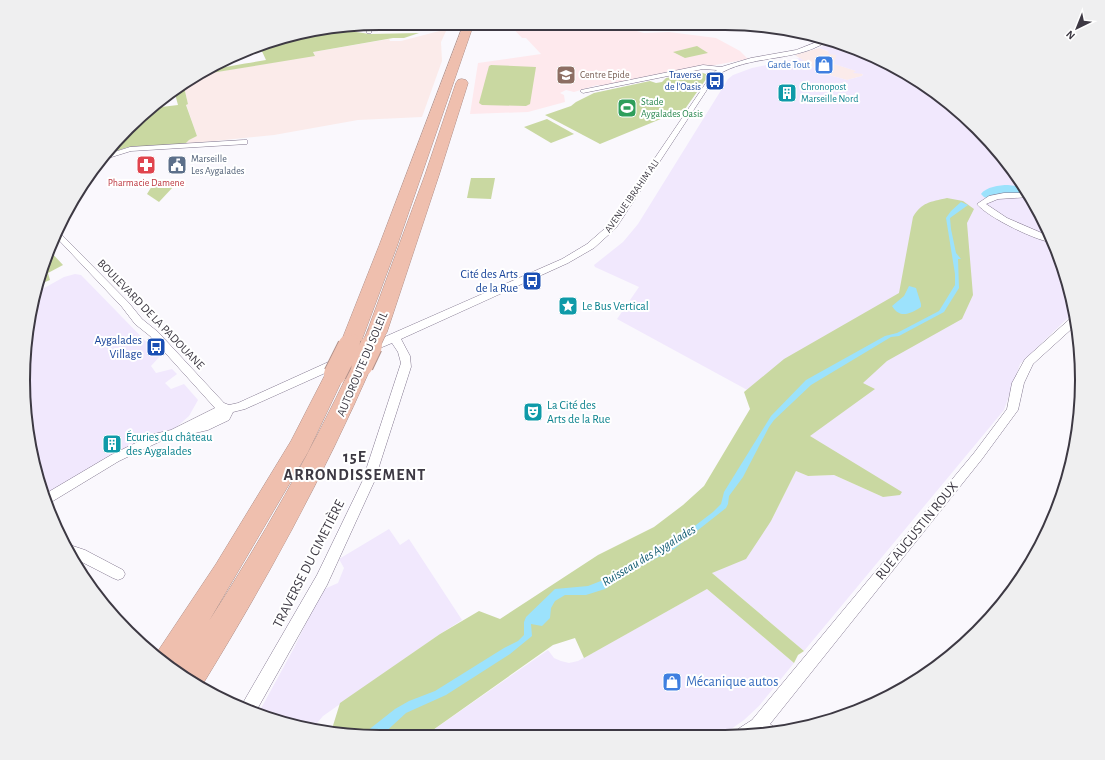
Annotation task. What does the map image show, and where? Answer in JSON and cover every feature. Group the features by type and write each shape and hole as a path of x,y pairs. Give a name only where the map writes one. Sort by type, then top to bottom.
{"highway":[{"name":"AUTOROUTE DU SOLEIL","path":"191,674 308,478 337,421 362,365 385,335 439,128 437,110 466,30"},
{"name":"AUTOROUTE DU SOLEIL","path":"169,659 213,591 300,446 330,371 351,342 439,128 453,109 465,74"}],"street":[{"path":"583,91 703,68 720,69 736,64 806,50 820,43"},
{"name":"AVENUE IBRAHIM ALI","path":"229,409 241,406 330,371 385,335 531,277 590,247 601,239 613,226 714,75 720,69"},
{"path":"112,155 130,148 244,142"},
{"path":"1022,195 994,197 981,204 985,210 1044,237"},
{"name":"BOULEVARD DE LA PADOUANE","path":"61,237 126,305 132,315 144,328 154,334 220,406 229,409"},
{"name":"RUE AUGUSTIN ROUX","path":"765,728 1006,419 1012,410 1018,383 1029,362 1070,324"},
{"name":"TRAVERSE DU CIMETIÈRE","path":"251,705 322,580 368,482 407,361 400,345 385,335"},
{"path":"50,496 115,458 158,437 204,427 225,417 229,409"},
{"path":"76,553 118,574"}],"shaded area":[{"path":"447,30 441,42 442,61 422,117 358,120 274,135 185,144 197,136 186,104 188,104 185,90 213,73 315,55 313,52 389,39 390,41 401,41"},
{"name":"Centre Epide","path":"515,30 633,30 644,33 669,32 716,38 740,51 748,59 601,86 597,85 574,92 566,90 560,93 564,95 565,102 528,112 470,114 478,63 541,54 526,38 522,38"},
{"path":"825,45 838,49 880,66 900,77 938,102 956,117 988,149 1016,186 1039,225 1056,267 1063,289 1069,317 1020,364 1004,410 804,651 712,573 771,521 796,471 808,476 834,475 883,497 762,398 617,319 639,287 595,267 594,265 623,242 638,224 728,79 733,75 752,68 800,58 822,73 847,80 862,76 863,74 853,73 856,71 834,64 836,55 829,54 828,51 819,48"},
{"name":"Garde Tout","path":"819,48 837,55 834,64 857,71 863,74 862,76 847,80 822,73 795,55"},
{"path":"75,274 81,275 160,356 151,366 156,373 172,369 177,374 165,383 171,389 184,384 198,400 189,416 173,430 50,491 48,489 42,471 33,426 30,380 31,357 33,334 42,289 64,277"},
{"path":"389,529 400,545 409,539 462,620 323,716 316,724 289,718 261,709 294,648 322,590 338,583 344,568 339,559"},
{"path":"707,589 794,663 759,706 744,720 730,730 433,730 548,650 554,658 561,661 569,663 578,661"}],"green space":[{"path":"352,31 370,34 419,33 404,38 393,38 313,52 315,56 213,73 229,66 266,60 262,51 289,42 334,33"},
{"path":"697,46 708,53 685,58 673,52"},
{"path":"489,66 536,67 530,104 526,106 482,105 479,103"},
{"name":"Stade Aygalades Oasis","path":"700,72 709,75 685,109 600,144 545,115 571,106 594,93 650,81 656,83 662,82 666,78"},
{"path":"185,90 188,104 186,105 197,136 185,144 128,147 115,152 149,117 161,107 178,105 176,96"},
{"path":"547,119 574,134 551,143 524,127"},
{"path":"471,178 495,178 491,199 467,198"},
{"path":"152,186 174,186 159,202 147,194"},
{"path":"947,198 963,201 974,209 967,223 973,295 962,319 887,361 863,383 875,389 810,436 902,492 900,495 883,497 834,475 808,476 796,471 771,521 746,559 712,573 804,651 798,655 794,663 707,589 584,658 575,638 553,645 433,730 380,730 333,727 340,703 440,634 479,611 500,619 598,555 654,527 683,505 704,486 750,409 744,392 784,359 899,293 913,217 923,205"},
{"path":"54,255 63,265 48,273 50,280 45,282"}],"water":[{"path":"961,202 968,205 950,218 956,253 961,259 958,259 959,288 944,312 899,336 891,337 811,385 774,420 769,427 743,477 729,496 726,508 674,549 637,568 605,589 586,595 565,595 555,601 551,608 550,618 542,626 531,624 532,636 510,654 446,695 406,713 388,730 369,730 395,709 409,701 435,691 504,648 518,641 524,635 524,622 526,617 555,589 588,586 611,577 628,564 679,538 721,504 724,492 771,416 806,380 885,336 897,333 939,311 955,285 955,274 946,218"},
{"path":"909,286 916,288 921,307 913,312 905,314 898,313 892,306 904,296"}],"waterway":[{"name":"Ruisseau des Aygalades","path":"989,194 999,190 1008,189 1019,191"}],"place":[{"name":"Garde Tout","path":"824,65"},
{"name":"Centre Epide","path":"566,75"},
{"name":"Traverse de l'Oasis","path":"715,81"},
{"name":"Chronopost Marseille Nord","path":"787,93"},
{"name":"Stade Aygalades Oasis","path":"627,108"},
{"name":"Pharmacie Damene","path":"146,165"},
{"name":"Marseille Les Aygalades","path":"177,165"},
{"name":"Cité des Arts de la Rue","path":"532,281"},
{"name":"Le Bus Vertical","path":"568,306"},
{"name":"Aygalades Village","path":"156,347"},
{"name":"La Cité des Arts de la Rue","path":"533,412"},
{"name":"Écuries du château des Aygalades","path":"112,444"},
{"name":"Mécanique autos","path":"672,682"}],"district":[{"name":"15E ARRONDISSEMENT","path":"355,466"}]}
